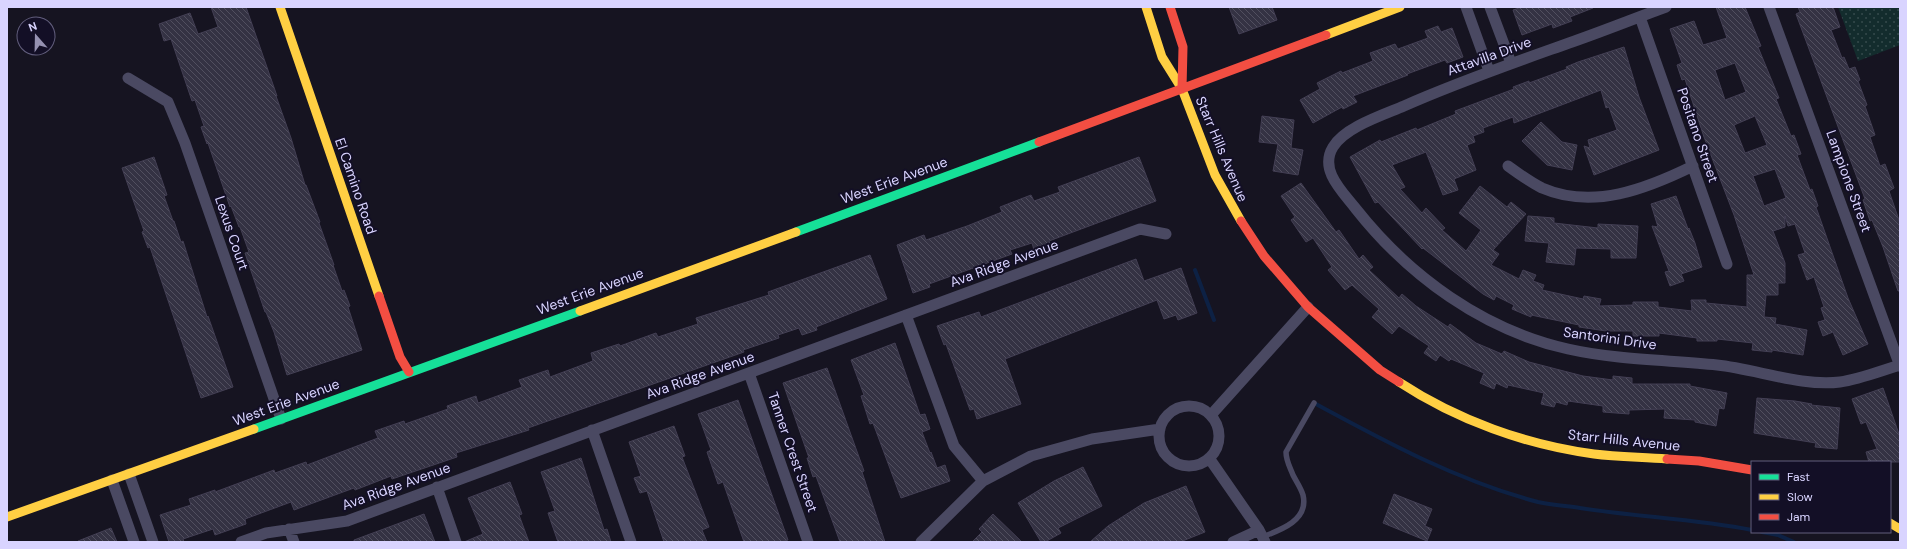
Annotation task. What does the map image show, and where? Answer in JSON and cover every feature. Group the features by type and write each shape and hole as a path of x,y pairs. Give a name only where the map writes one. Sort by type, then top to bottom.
{"street":[{"name":"El Camino Road","path":"280,7 400,357 408,372"},
{"path":"1146,7 1162,57 1182,89"},
{"path":"1170,7 1183,47 1184,60 1182,89"},
{"name":"West Erie Avenue","path":"7,517 281,419 1182,89 1400,7"},
{"path":"1466,7 1489,71"},
{"path":"1490,7 1511,63"},
{"name":"Attavilla Drive","path":"1332,149 1344,135 1358,127 1442,90 1489,71 1666,7"},
{"name":"Lampione Street","path":"1769,7 1900,365"},
{"name":"Positano Street","path":"1640,16 1727,264"},
{"name":"Lexus Court","path":"128,78 168,102 185,144 281,419"},
{"name":"Starr Hills Avenue","path":"1182,89 1198,133 1225,196 1264,256 1308,308 1375,365 1411,390 1473,421 1499,432 1567,449 1628,458 1699,461 1751,470"},
{"name":"Santorini Drive","path":"1332,149 1328,158 1328,166 1332,178 1383,241 1434,286 1471,310 1521,334 1567,349 1593,354 1735,367 1801,381 1823,383 1855,379 1900,365"},
{"path":"1508,166 1541,187 1570,196 1582,197 1617,195 1635,190 1664,180 1693,166"},
{"name":"Ava Ridge Avenue","path":"241,542 266,533 347,521 1140,229 1166,234"},
{"path":"1212,415 1308,308"},
{"path":"906,315 954,446 983,481"},
{"name":"Tanner Crest Street","path":"749,373 808,542"},
{"path":"1181,406 1198,407 1212,415 1219,430 1220,438 1218,446 1209,458 1197,465 1190,466 1176,463 1165,453 1161,446 1160,430 1167,415 1181,406"},
{"path":"592,430 631,542"},
{"path":"922,542 983,481 1030,456 1092,439 1160,430"},
{"path":"1209,458 1262,536 1233,542"},
{"path":"129,474 153,542"},
{"path":"112,480 134,542"},
{"path":"437,487 456,542"},
{"path":"1891,524 1900,529"},
{"path":"289,529 294,542"}],"lane":[{"path":"1262,536 1288,527 1294,522 1300,513 1304,503 1302,494 1286,459 1286,452 1314,403"}],"green space":[{"path":"1838,7 1900,7 1900,45 1858,61"}],"building":[{"path":"211,7 246,7 291,138 305,185 320,222 319,223 342,291 344,290 350,306 348,307 362,350 287,375 274,332 265,312 245,253 249,252 240,227 231,206 230,207 208,143 207,144 201,127 204,126 195,100 192,101 171,39 164,41 159,24 190,13 198,34 218,27"},
{"path":"1229,7 1272,7 1277,20 1239,34"},
{"path":"1522,7 1593,8 1570,17 1572,21 1553,28 1552,24 1522,35 1513,10"},
{"path":"1716,7 1745,7 1761,46 1758,47 1779,98 1776,99 1791,136 1794,135 1801,154 1797,155 1810,190 1812,189 1818,206 1816,207 1848,298 1868,344 1843,355 1833,332 1823,336 1818,322 1825,320 1821,308 1824,307 1814,277 1807,280 1798,255 1805,253 1795,224 1788,226 1785,216 1785,227 1773,231 1785,263 1785,283 1778,283 1778,295 1766,295 1764,317 1776,318 1775,324 1807,330 1803,355 1772,350 1772,352 1752,350 1753,343 1717,339 1717,341 1697,341 1697,338 1659,333 1659,336 1633,336 1633,331 1606,331 1579,327 1579,325 1531,315 1531,317 1512,309 1514,305 1496,296 1494,300 1483,294 1423,248 1422,249 1378,202 1375,203 1350,157 1380,140 1381,142 1416,128 1417,130 1456,114 1455,111 1514,89 1513,87 1529,81 1529,83 1567,69 1566,67 1578,62 1624,47 1639,97 1659,150 1594,175 1584,146 1590,148 1588,140 1617,130 1609,107 1606,108 1601,90 1514,123 1513,117 1483,128 1484,132 1473,136 1475,142 1467,145 1476,170 1454,179 1458,190 1443,195 1426,152 1392,165 1405,187 1400,189 1422,213 1426,208 1445,228 1442,230 1466,251 1481,230 1459,213 1480,186 1507,207 1511,202 1526,214 1493,250 1499,254 1491,265 1519,279 1523,270 1536,275 1533,281 1544,285 1542,290 1583,299 1584,296 1601,299 1599,306 1633,305 1633,302 1658,302 1658,307 1692,311 1691,300 1706,300 1706,303 1747,307 1747,275 1754,275 1734,215 1704,137 1685,79 1682,80 1677,65 1682,63 1670,29 1694,21 1703,45 1727,38","holes":["1735,63 1746,92 1725,100 1715,70","1755,116 1767,145 1745,153 1734,125","1775,169 1786,198 1764,206 1753,176"]},
{"path":"1798,7 1833,7 1840,27 1831,30 1842,58 1844,57 1849,69 1855,67 1860,80 1858,81 1867,105 1865,106 1875,135 1870,137 1880,166 1885,164 1894,188 1889,191 1900,223 1900,291 1898,291 1872,220 1870,221 1863,200 1865,199 1796,14 1800,12"},
{"path":"1438,26 1441,32 1452,28 1463,57 1447,63 1445,60 1353,96 1357,102 1343,109 1342,107 1313,123 1300,100 1320,89 1317,83 1341,71 1342,73 1373,61 1370,53 1395,44 1398,49 1428,38 1425,31"},
{"path":"1262,116 1294,120 1291,148 1303,150 1298,175 1273,171 1278,144 1259,142"},
{"path":"1541,122 1562,142 1577,145 1572,170 1547,165 1522,141"},
{"path":"154,157 167,195 164,196 181,242 183,241 207,317 208,316 233,387 201,398 150,247 148,248 142,232 144,231 122,168"},
{"path":"1139,157 1156,201 1049,241 1050,244 1034,250 1032,243 1010,250 1012,254 929,284 930,287 913,293 897,245 924,235 926,240 967,226 1002,212 1000,207 1031,195 1034,201 1060,192 1058,187"},
{"path":"1301,183 1336,232 1339,230 1359,259 1363,255 1373,267 1369,270 1399,298 1402,294 1416,306 1448,327 1450,324 1476,343 1502,354 1504,351 1529,362 1583,376 1613,380 1613,376 1632,378 1632,384 1690,384 1690,386 1727,393 1724,409 1719,408 1716,426 1695,422 1695,420 1664,418 1665,409 1629,410 1629,414 1603,412 1603,406 1568,401 1567,405 1556,402 1554,407 1541,404 1544,393 1508,385 1507,388 1496,383 1494,389 1480,383 1484,373 1451,359 1449,361 1440,355 1436,361 1424,353 1429,346 1399,326 1392,334 1372,317 1379,309 1352,285 1345,290 1328,270 1332,267 1313,238 1306,242 1291,220 1295,217 1281,196"},
{"path":"1676,196 1688,229 1689,228 1695,243 1702,267 1681,274 1684,281 1670,286 1665,272 1669,271 1652,226 1658,227 1651,204"},
{"path":"1528,216 1554,218 1554,223 1598,228 1598,224 1638,226 1636,258 1611,258 1611,249 1576,248 1574,265 1546,262 1549,243 1525,241"},
{"path":"870,255 887,299 816,327 817,330 802,335 799,328 778,335 779,338 743,350 744,352 528,428 529,430 456,453 457,457 392,479 391,476 355,490 354,488 294,510 291,502 245,519 246,524 215,535 213,529 183,539 184,542 169,542 160,515 191,505 189,499 215,490 215,492 274,470 275,473 306,462 307,465 378,438 375,431 404,421 405,424 448,409 447,406 476,396 478,403 522,387 519,380 548,370 550,377 593,361 591,353 619,344 620,346 656,333 658,337 698,324 696,318 769,295 768,292"},
{"path":"1136,259 1144,281 1181,268 1197,313 1178,320 1176,315 1164,319 1157,300 1005,359 1021,404 977,419 974,409 970,410 946,344 944,345 937,326 979,312 981,317"},
{"path":"895,343 920,415 925,414 930,429 922,432 930,453 931,452 937,468 945,465 950,481 901,498 873,423 870,424 861,396 864,395 851,360"},
{"path":"827,368 864,471 862,472 885,542 840,542 816,476 813,477 807,458 809,458 783,383"},
{"path":"1883,388 1900,437 1900,462 1869,461 1866,452 1877,449 1866,422 1861,424 1852,399"},
{"path":"1757,398 1795,401 1812,404 1811,405 1840,408 1837,449 1815,447 1816,443 1754,433"},
{"path":"738,400 788,540 781,542 744,542 723,482 718,484 707,452 711,450 698,414"},
{"path":"674,426 685,456 682,457 709,527 702,530 707,542 664,542 647,491 640,493 634,478 641,476 629,442"},
{"path":"581,458 604,530 607,529 611,542 558,542 548,513 555,511 541,472"},
{"path":"1083,467 1102,506 1058,528 1061,533 1045,542 1041,542 1018,503 1054,481"},
{"path":"510,482 522,514 519,515 529,542 464,542 483,534 468,498"},
{"path":"1186,486 1205,532 1180,542 1090,542 1108,526 1144,503"},
{"path":"1394,494 1432,509 1425,526 1432,529 1427,541 1383,523"},
{"path":"424,514 435,542 354,542 354,540"},
{"path":"993,514 1022,542 972,542 982,532 979,529"},
{"path":"111,528 117,542 78,542 78,541"}],"waterway":[{"path":"1195,270 1214,320"},
{"path":"1314,403 1395,446 1451,472 1479,483 1538,502 1709,523 1751,530"},
{"path":"1767,533 1778,535 1794,542"}],"traffic: fast":[{"path":"796,232 1039,142"},
{"path":"254,429 580,311"}],"traffic: slow":[{"path":"280,7 379,296"},
{"path":"1146,7 1162,57 1182,89 1215,175 1241,221"},
{"path":"1326,35 1400,7"},
{"path":"580,311 796,232"},
{"path":"1399,382 1444,408 1493,429 1518,437 1568,450 1594,454 1667,459"},
{"path":"7,517 254,429"},
{"path":"1891,524 1900,529"}],"traffic: jam":[{"path":"1170,7 1183,47 1182,89"},
{"path":"1039,142 1326,35"},
{"path":"1241,221 1264,256 1308,307 1380,370 1399,382"},
{"path":"379,296 400,357 409,372"},
{"path":"1667,459 1699,461 1751,470"}]}
